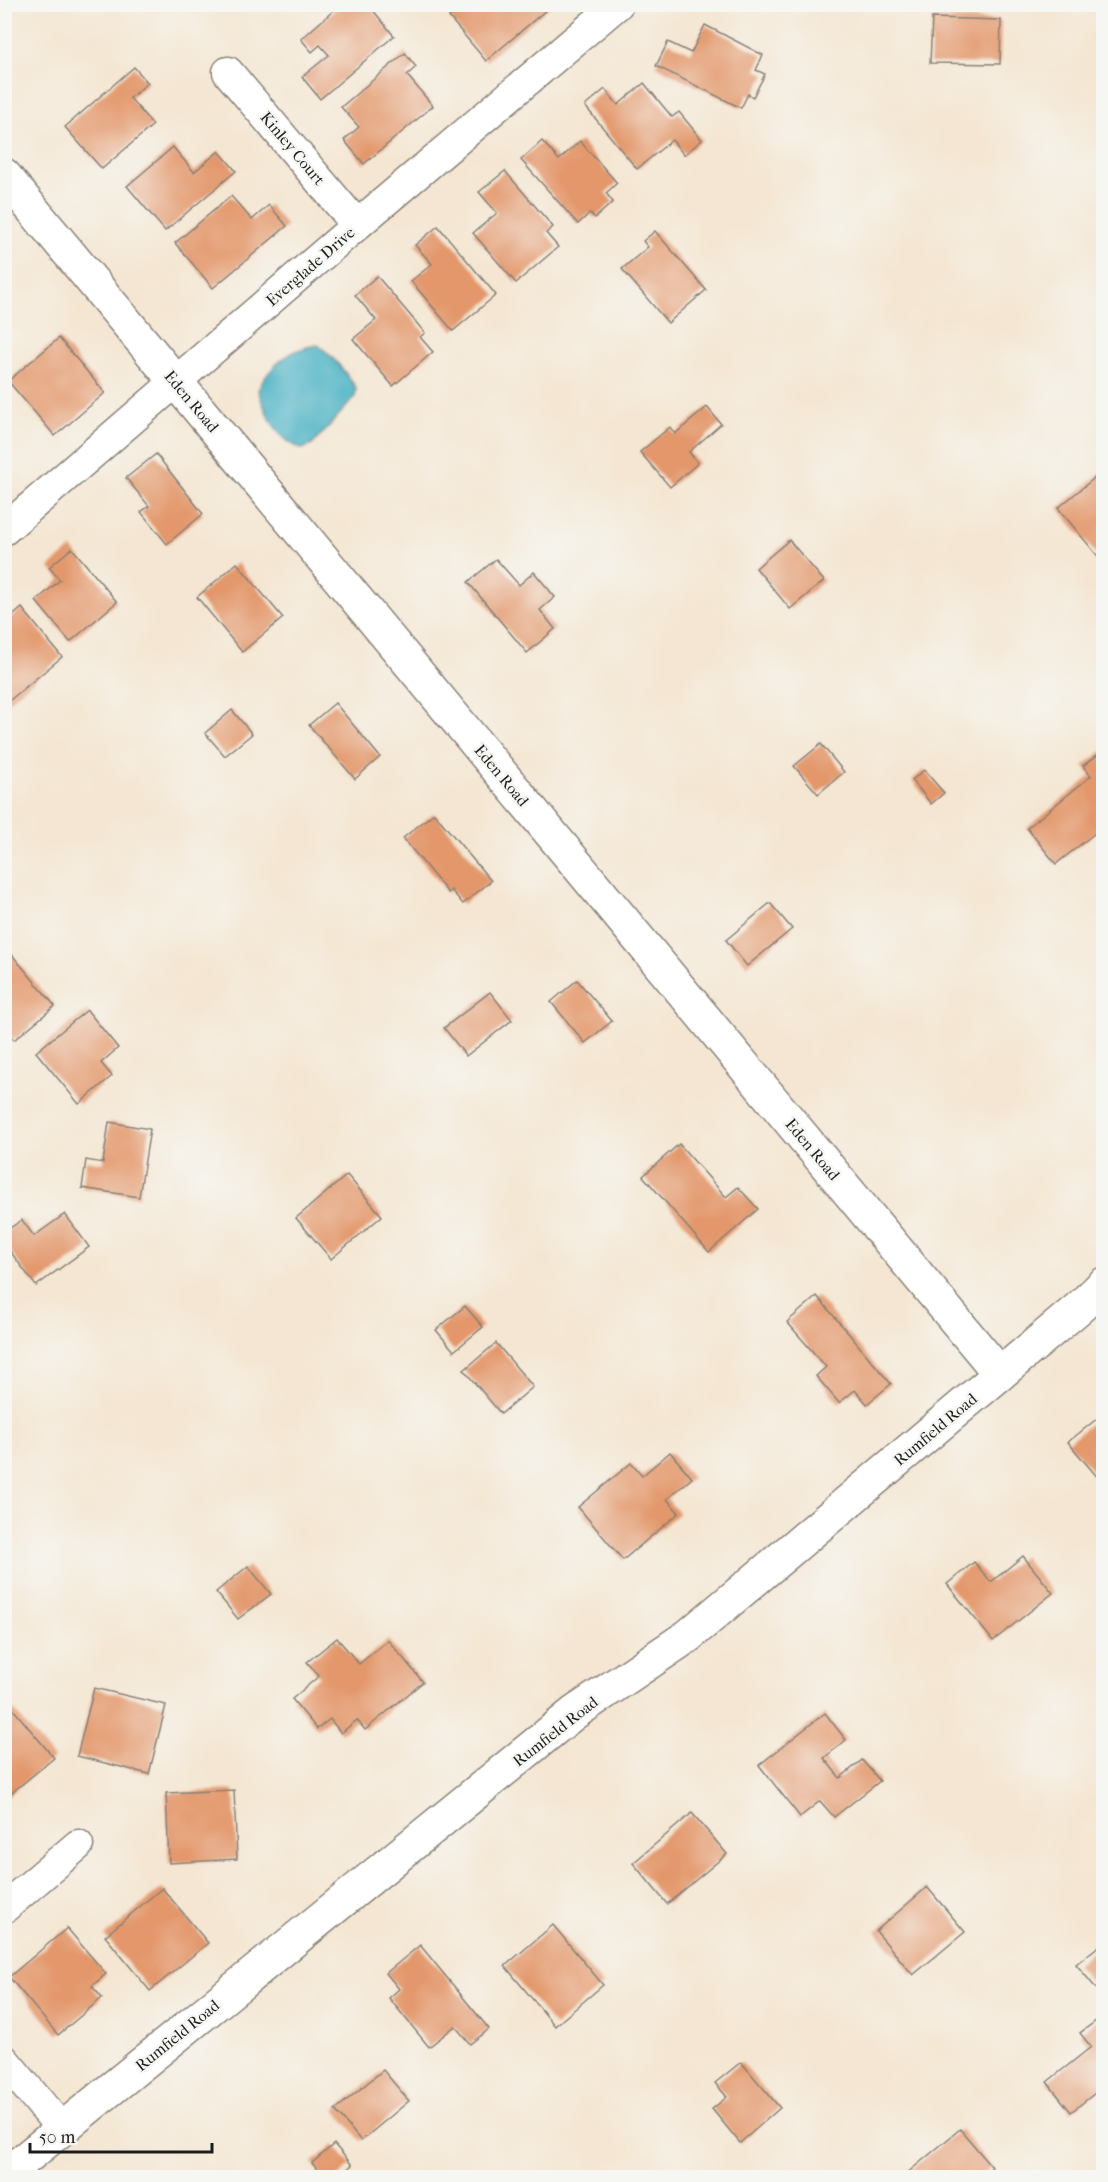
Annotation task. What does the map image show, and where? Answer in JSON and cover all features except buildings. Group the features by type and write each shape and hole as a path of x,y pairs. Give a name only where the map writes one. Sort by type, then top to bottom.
{"street":[{"name":"Everglade Drive","path":"4,530 357,225 618,4"},
{"name":"Kinley Court","path":"228,72 357,225"},
{"name":"Eden Road","path":"4,175 1000,1374"},
{"name":"Rumfield Road","path":"4,2176 574,1713 688,1636 1081,1306 1104,1284"},
{"path":"4,1908 78,1845"},
{"path":"4,2060 62,2129"}],"water":[{"path":"318,345 352,382 356,388 355,397 312,445 302,449 293,445 279,433 269,417 258,390 282,359 299,350"}]}
